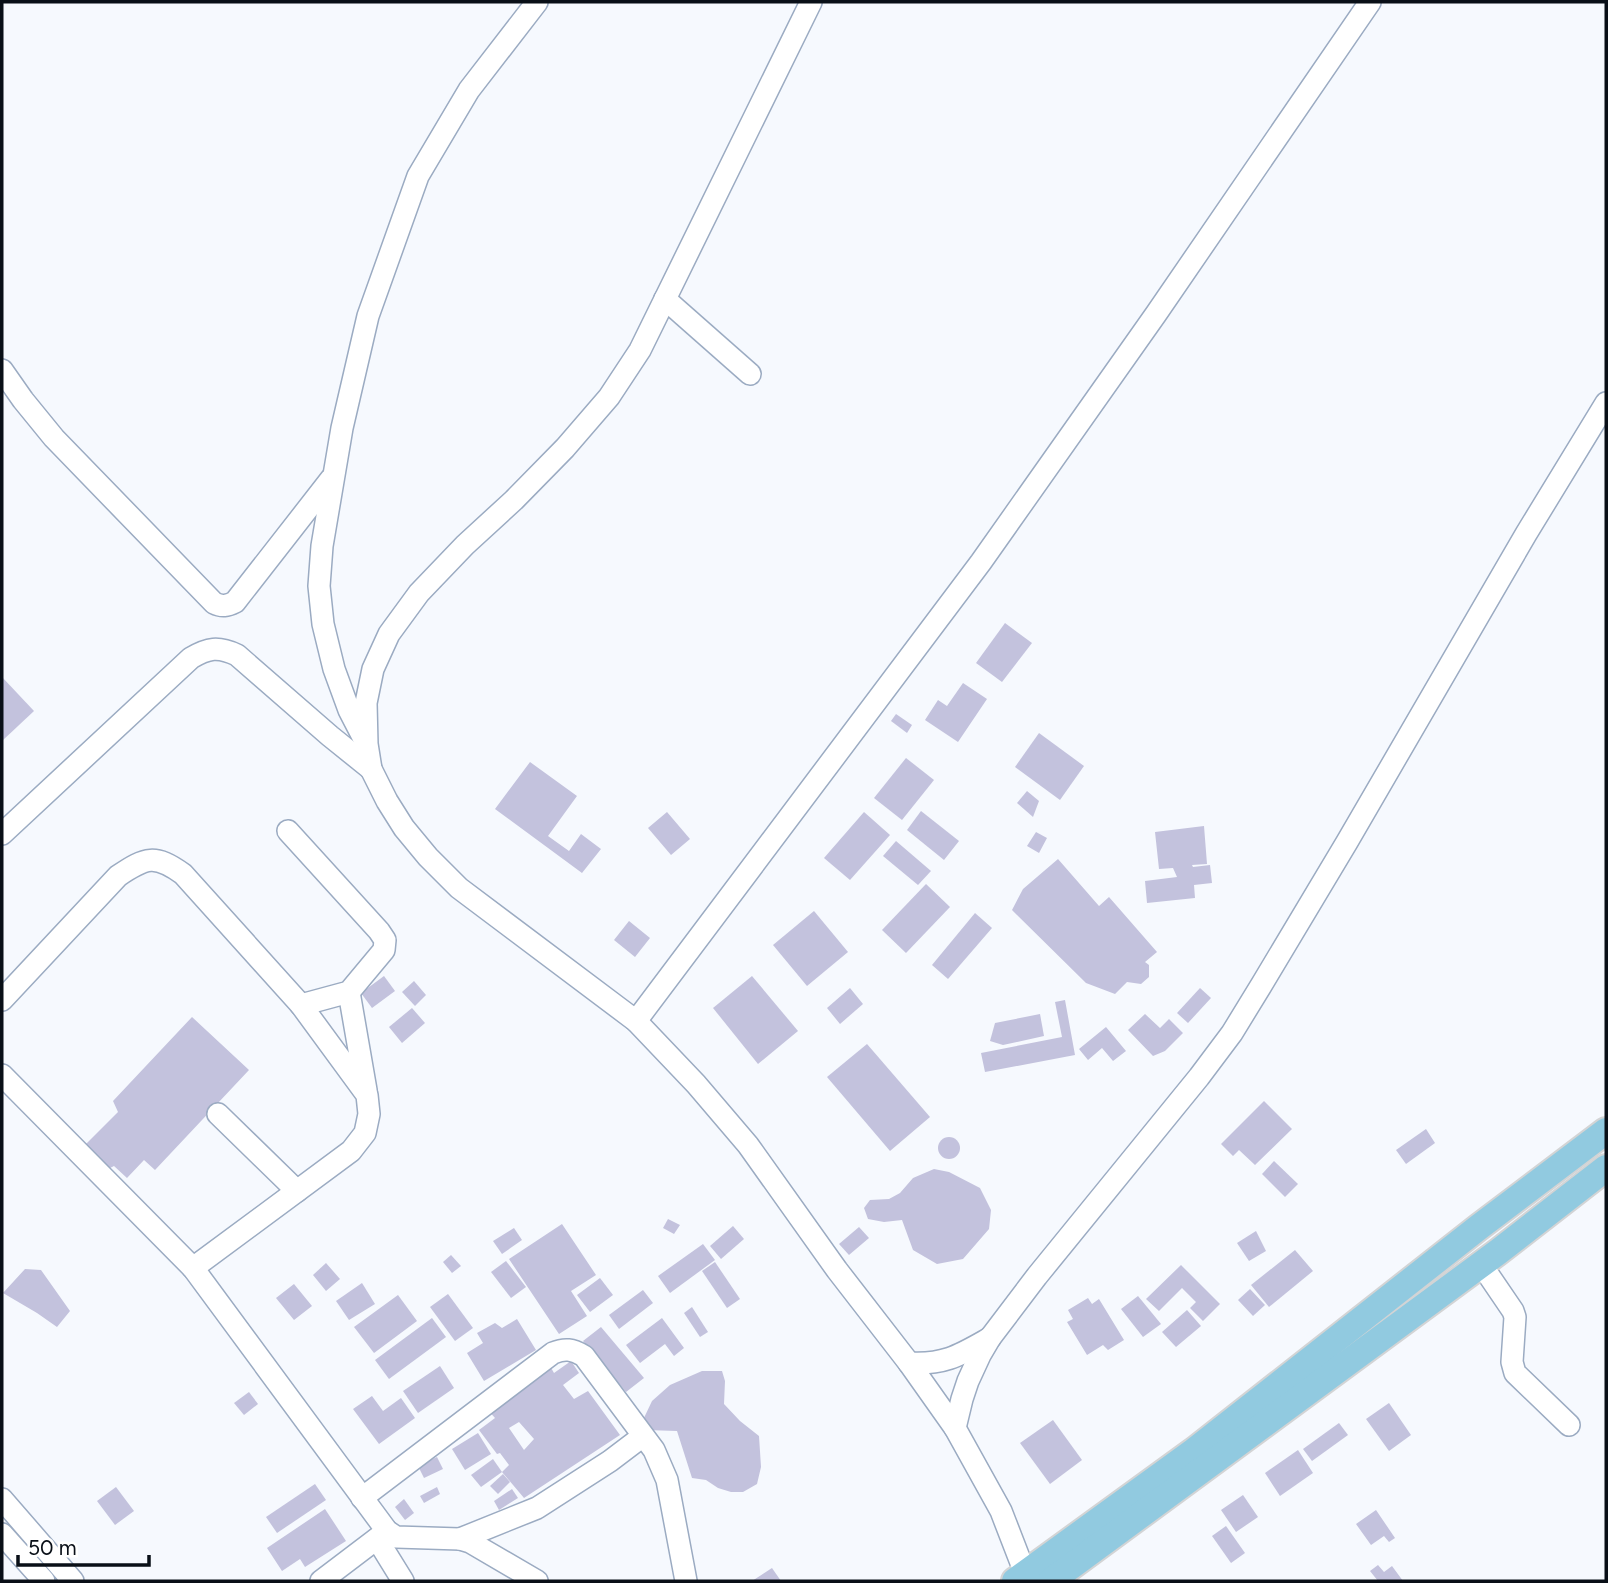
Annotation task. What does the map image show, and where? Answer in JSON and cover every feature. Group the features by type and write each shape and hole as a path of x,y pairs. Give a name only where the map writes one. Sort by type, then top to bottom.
{"main road":[{"path":"1020,1577 1194,1451 1606,1131"},
{"path":"1051,1581 1481,1264 1606,1168"}],"street":[{"path":"367,744 349,710 338,680 323,624 319,586 321,546 342,428 368,316 418,176 469,90 537,2"},
{"path":"811,2 640,350 609,397 565,448 419,593 389,634 373,669 366,703 367,744 371,769 404,828 428,857 459,888 635,1021 696,1084 748,1145 955,1428 1001,1511 1020,1577"},
{"path":"635,1021 982,562 1370,2"},
{"path":"665,299 750,374"},
{"path":"2,370 54,438 214,603 220,606 234,602 332,477"},
{"path":"955,1428 968,1381 990,1338 1232,1033 1606,403"},
{"path":"2,834 191,657 213,649 237,654 371,769"},
{"path":"288,831 379,931 384,940 384,950 349,992 301,1005"},
{"path":"2,1000 118,876 136,864 154,860 167,863 183,874 301,1005 367,1095"},
{"path":"193,1268 351,1151 365,1133 369,1114 367,1095 349,992"},
{"path":"2,1075 193,1268 362,1498 403,1581"},
{"path":"218,1114 297,1191"},
{"path":"1481,1264 1515,1317 1512,1362 1515,1373 1569,1425"},
{"path":"909,1363 939,1362 955,1357 990,1338"},
{"path":"362,1498 553,1353 562,1349 574,1350 583,1356 654,1450 667,1480 686,1581"},
{"path":"460,1539 537,1508 610,1461 643,1436"},
{"path":"2,1499 73,1581"},
{"path":"2,1534 44,1581"},
{"path":"321,1581 382,1535 460,1539 470,1542 537,1581"}],"building":[{"path":"1005,623 1032,643 1002,682 976,663"},
{"path":"2,677 34,711 2,741"},
{"path":"963,683 987,699 958,742 925,720 938,700 947,706"},
{"path":"896,714 912,725 907,733 891,721"},
{"path":"1039,733 1084,766 1060,800 1015,767"},
{"path":"906,758 934,780 902,820 874,798"},
{"path":"530,762 577,796 548,836 569,851 581,834 601,849 582,873 495,809"},
{"path":"1027,791 1039,801 1033,817 1017,803"},
{"path":"921,811 959,841 944,860 907,830"},
{"path":"667,812 690,839 671,855 648,828"},
{"path":"864,812 890,835 850,880 824,858"},
{"path":"1204,826 1207,864 1192,865 1210,865 1212,883 1194,885 1195,898 1147,903 1145,881 1177,877 1173,868 1159,869 1155,832"},
{"path":"1036,832 1047,838 1039,853 1027,846"},
{"path":"896,841 931,871 918,885 883,856"},
{"path":"1058,859 1099,906 1109,897 1157,952 1145,962 1149,965 1149,977 1141,984 1127,982 1115,994 1086,983 1012,910 1023,889"},
{"path":"926,884 950,907 906,953 882,930"},
{"path":"814,911 848,952 807,986 773,945"},
{"path":"975,913 992,928 948,979 932,965"},
{"path":"629,921 650,938 635,957 614,940"},
{"path":"384,976 395,991 372,1008 361,993"},
{"path":"752,976 798,1031 758,1064 713,1008"},
{"path":"414,981 426,995 415,1006 402,992"},
{"path":"850,988 863,1004 840,1024 827,1008"},
{"path":"1200,988 1211,998 1188,1023 1177,1013"},
{"path":"1065,1000 1075,1055 985,1072 981,1053 1062,1037 1055,1002"},
{"path":"412,1008 425,1023 402,1043 389,1027"},
{"path":"1040,1014 1044,1036 1003,1045 990,1041 995,1023"},
{"path":"1145,1014 1160,1028 1169,1019 1183,1033 1165,1051 1153,1056 1128,1030"},
{"path":"192,1017 249,1070 155,1170 144,1160 127,1178 114,1166 108,1169 84,1146 118,1112 113,1101"},
{"path":"1106,1027 1126,1051 1113,1061 1102,1048 1088,1060 1079,1049"},
{"path":"867,1044 930,1117 890,1151 827,1077"},
{"path":"1264,1101 1292,1129 1255,1165 1239,1150 1233,1156 1221,1144"},
{"path":"1426,1129 1435,1143 1406,1164 1396,1150"},
{"path":"949,1137 957,1140 960,1148 957,1156 949,1159 941,1156 938,1148 941,1140"},
{"path":"1274,1161 1298,1184 1285,1197 1262,1174"},
{"path":"934,1169 949,1172 980,1188 991,1210 989,1229 963,1259 937,1264 913,1250 902,1220 884,1222 868,1219 864,1208 870,1200 889,1199 900,1193 913,1178"},
{"path":"668,1219 680,1225 674,1234 663,1228"},
{"path":"562,1224 596,1275 571,1291 587,1316 559,1334 509,1259"},
{"path":"733,1226 744,1239 721,1259 710,1246"},
{"path":"859,1227 869,1238 849,1255 839,1244"},
{"path":"514,1228 522,1240 502,1254 493,1241"},
{"path":"1256,1231 1266,1251 1249,1261 1237,1243"},
{"path":"703,1244 715,1260 670,1293 658,1276"},
{"path":"1295,1250 1313,1271 1269,1307 1251,1285"},
{"path":"451,1255 461,1266 452,1273 443,1262"},
{"path":"506,1261 526,1287 511,1298 491,1272"},
{"path":"715,1262 740,1299 727,1308 702,1271"},
{"path":"326,1263 340,1279 326,1291 313,1275"},
{"path":"1181,1265 1220,1304 1203,1321 1190,1308 1196,1302 1182,1288 1159,1311 1146,1299"},
{"path":"25,1269 41,1270 70,1311 57,1327 3,1293"},
{"path":"600,1278 613,1295 590,1312 577,1295"},
{"path":"362,1283 375,1304 349,1320 336,1301"},
{"path":"294,1284 312,1306 294,1320 276,1298"},
{"path":"1250,1289 1265,1305 1253,1316 1238,1300"},
{"path":"643,1290 653,1303 619,1329 609,1315"},
{"path":"448,1294 473,1328 455,1341 430,1307"},
{"path":"398,1295 417,1321 374,1353 354,1327"},
{"path":"1138,1296 1161,1324 1143,1337 1121,1309"},
{"path":"1088,1298 1092,1304 1099,1299 1124,1340 1108,1350 1103,1345 1087,1355 1067,1322 1073,1319 1068,1310"},
{"path":"692,1307 708,1332 700,1337 684,1313"},
{"path":"1187,1310 1201,1326 1176,1347 1162,1332"},
{"path":"432,1318 446,1337 389,1379 375,1360"},
{"path":"662,1318 684,1348 674,1356 665,1344 640,1363 626,1345"},
{"path":"517,1319 536,1350 484,1381 467,1353 483,1343 477,1333 495,1323 502,1328"},
{"path":"601,1327 644,1378 626,1392 583,1341"},
{"path":"571,1361 579,1373 563,1385 574,1399 588,1391 620,1435 524,1498 502,1472 509,1465 479,1430 495,1418 487,1409 550,1366 554,1373","holes":["519,1422 534,1439 524,1450 509,1428"]},
{"path":"440,1366 454,1388 418,1413 403,1391"},
{"path":"702,1371 722,1371 725,1381 724,1404 759,1436 761,1467 757,1484 743,1492 731,1492 706,1480 692,1478 677,1431 646,1430 643,1420 652,1401 670,1385"},
{"path":"249,1392 258,1404 244,1415 234,1403"},
{"path":"372,1396 383,1411 401,1398 415,1418 379,1444 353,1409"},
{"path":"1389,1403 1411,1435 1389,1451 1366,1419"},
{"path":"1053,1420 1082,1460 1050,1484 1020,1443"},
{"path":"1339,1423 1348,1435 1312,1461 1303,1449"},
{"path":"478,1433 491,1454 465,1470 452,1449"},
{"path":"1298,1450 1313,1473 1280,1496 1265,1473"},
{"path":"437,1457 443,1469 424,1478 418,1466"},
{"path":"493,1459 502,1472 481,1487 471,1475"},
{"path":"503,1474 510,1482 498,1494 490,1486"},
{"path":"315,1484 326,1500 277,1533 266,1517"},
{"path":"116,1487 134,1511 115,1525 97,1501"},
{"path":"437,1487 440,1494 424,1503 420,1496"},
{"path":"512,1489 518,1498 499,1510 494,1501"},
{"path":"1243,1495 1258,1517 1236,1532 1221,1510"},
{"path":"404,1499 414,1513 405,1520 395,1507"},
{"path":"325,1509 346,1541 305,1567 300,1559 282,1571 267,1548"},
{"path":"1376,1510 1395,1538 1389,1542 1384,1536 1371,1545 1356,1524"},
{"path":"1226,1526 1245,1553 1231,1563 1212,1536"},
{"path":"1378,1565 1384,1572 1392,1566 1403,1581 1378,1581 1370,1571"},
{"path":"772,1568 781,1581 752,1581"}]}
